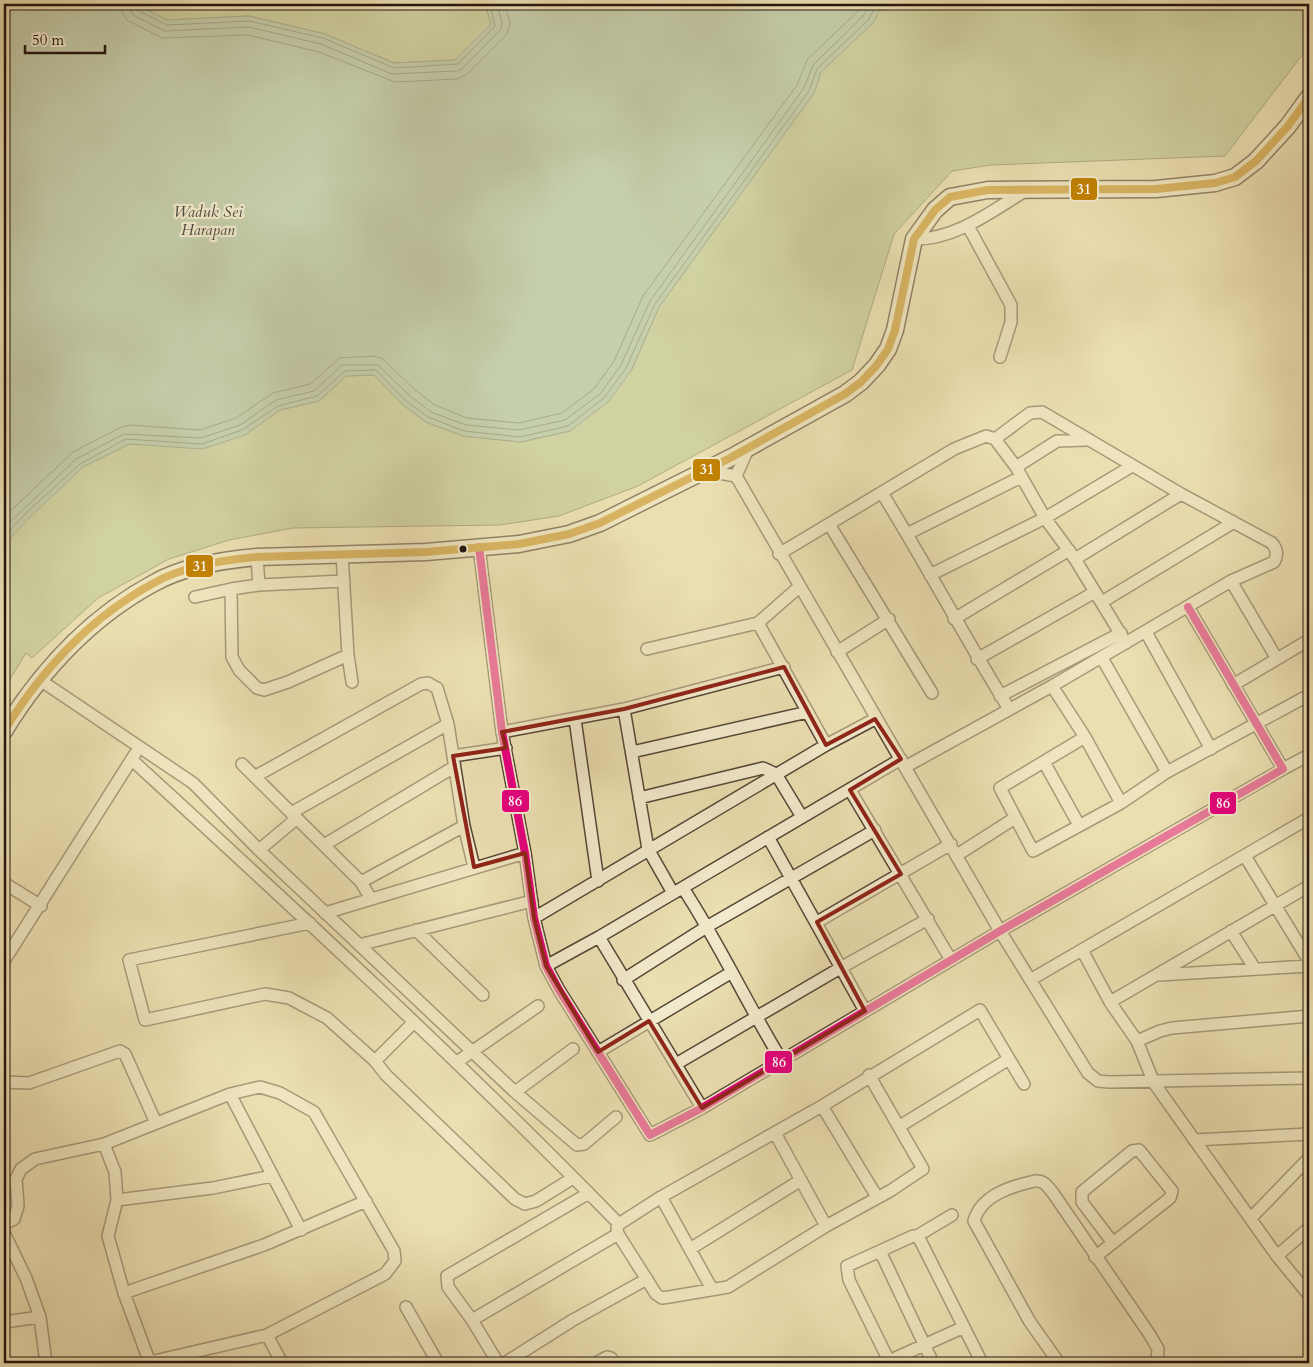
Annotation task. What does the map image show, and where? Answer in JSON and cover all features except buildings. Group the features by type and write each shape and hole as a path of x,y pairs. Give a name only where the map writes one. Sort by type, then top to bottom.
{"main road":[{"path":"4,731 40,680 65,650 113,608 154,582 208,564 257,557 426,552 542,541 585,529 649,501 748,449 845,394 877,366 888,349 895,330 914,239 935,210 950,197 968,192 988,190 1156,188 1215,184 1235,177 1256,161 1288,126 1309,97"}],"street":[{"path":"914,239 931,238 968,226 1028,189"},
{"path":"968,226 1011,305 1010,329 1000,358"},
{"path":"995,439 1030,413 1042,412 1181,494 1272,543 1277,552 1274,562 1232,581 1146,632 1124,638 1000,696"},
{"path":"779,554 972,440 986,436 995,439 1019,472 1045,518 1072,554 1124,638"},
{"path":"907,534 1019,472 1058,441 1081,438 1091,441"},
{"path":"736,476 748,449"},
{"path":"930,575 1045,518 1132,466"},
{"path":"707,471 736,476"},
{"path":"736,476 875,719 957,854 1000,931 1088,1073 1098,1080 1109,1082 1154,1083 1309,1078"},
{"path":"882,493 977,660 1009,709"},
{"path":"954,619 1181,494"},
{"path":"1102,602 1234,522"},
{"path":"829,524 932,693"},
{"path":"480,547 502,732 525,853 534,918 546,966 650,1135 702,1108 1000,931 1309,755"},
{"path":"342,554 348,655 352,682"},
{"path":"257,557 259,585"},
{"path":"195,597 259,585 344,581"},
{"path":"1232,581 1277,659"},
{"path":"647,649 758,623 799,587"},
{"path":"231,589 232,657 239,670 257,688 264,690 288,682 348,655"},
{"path":"977,660 1095,592"},
{"path":"1188,606 1284,769"},
{"path":"837,652 889,620"},
{"path":"758,623 826,745"},
{"path":"1146,632 1212,748"},
{"path":"546,966 599,938 850,790 1009,709 1102,658 1124,638"},
{"path":"1233,685 1309,640"},
{"path":"1102,658 1167,772"},
{"path":"502,732 624,709 784,667"},
{"path":"40,680 193,783 325,913 515,1092 580,1146 616,1117"},
{"path":"256,776 421,684 428,683 437,688 448,724 464,826 474,867"},
{"path":"1052,686 1085,737 1121,803"},
{"path":"1085,737 1000,788 1032,851 1121,803 1167,772 1309,695"},
{"path":"624,709 648,850 708,926 755,1017 782,1061"},
{"path":"632,752 808,712"},
{"path":"574,719 598,881"},
{"path":"534,918 776,774 875,719"},
{"path":"260,850 293,816 448,724"},
{"path":"4,961 41,906 140,746"},
{"path":"324,845 454,761 506,748"},
{"path":"132,760 310,923 456,1062 589,1193 619,1229 647,1280 656,1294 662,1298 728,1287 923,1169 869,1075"},
{"path":"1044,762 1079,825"},
{"path":"242,764 361,882 372,899"},
{"path":"639,798 763,768 776,774 802,817"},
{"path":"850,790 951,960"},
{"path":"957,854 1015,818"},
{"path":"1030,980 1309,818"},
{"path":"361,882 464,826"},
{"path":"624,980 708,926 875,830"},
{"path":"768,837 842,967 865,1012"},
{"path":"817,922 951,844"},
{"path":"325,913 525,853"},
{"path":"1245,856 1274,906 1306,947 1309,961"},
{"path":"4,883 41,906"},
{"path":"1110,1002 1309,886"},
{"path":"359,945 532,901"},
{"path":"676,1064 928,919"},
{"path":"310,923 129,960 145,1020 265,994 289,998 326,1018 375,1061 386,1075 515,1199 525,1204 536,1201 573,1178"},
{"path":"416,930 483,995"},
{"path":"1231,931 1255,969"},
{"path":"599,938 702,1108"},
{"path":"1082,950 1110,1002 1137,1041 1154,1083 1277,1256 1309,1295"},
{"path":"1156,975 1309,966"},
{"path":"598,1052 732,972"},
{"path":"456,1062 474,1052 538,1006"},
{"path":"472,1320 619,1229 661,1197 822,1106 869,1075 980,1010 1024,1084"},
{"path":"1137,1041 1172,1028 1309,1016"},
{"path":"375,1061 414,1022"},
{"path":"515,1092 573,1049"},
{"path":"4,1082 29,1082 120,1051 125,1054 156,1123"},
{"path":"900,1126 1009,1059"},
{"path":"4,1224 14,1220 18,1206 16,1179 21,1169 35,1158 104,1144 230,1094 260,1087 286,1096 314,1112 394,1251 395,1261 385,1274 267,1335 191,1351 150,1363 124,1293 108,1236 117,1200 115,1172 104,1144"},
{"path":"230,1094 301,1230"},
{"path":"822,1106 878,1197"},
{"path":"775,1133 826,1226"},
{"path":"1194,1140 1309,1134"},
{"path":"1095,1257 1113,1243 1172,1195 1172,1191 1139,1150 1132,1151 1082,1192 1082,1202 1113,1243"},
{"path":"1251,1218 1309,1158"},
{"path":"117,1200 213,1188 272,1176"},
{"path":"690,1249 801,1180"},
{"path":"1059,1363 1030,1322 974,1221 977,1210 994,1195 1022,1184 1041,1180 1052,1193 1154,1342 1158,1349 1157,1361 1154,1363"},
{"path":"498,1363 472,1320 448,1286 447,1276 589,1193"},
{"path":"661,1197 712,1289"},
{"path":"124,1293 301,1230 366,1201"},
{"path":"952,1215 917,1236 913,1236 847,1266 846,1272 889,1362 964,1327"},
{"path":"1277,1256 1309,1228"},
{"path":"4,1233 26,1278 40,1317 46,1363"},
{"path":"917,1236 982,1363"},
{"path":"880,1251 933,1363"},
{"path":"505,1363 573,1320 647,1280"},
{"path":"406,1307 438,1363"},
{"path":"4,1322 40,1317"},
{"path":"267,1335 282,1363"},
{"path":"191,1351 194,1363"},
{"path":"596,1363 607,1357 611,1358 615,1363"}],"highlighted area":[{"path":"784,667 826,745 875,719 901,759 850,790 901,874 817,922 865,1011 702,1108 649,1021 598,1052 546,966 534,918 525,853 474,867 453,756 506,748 502,732 624,709"}],"shaded area":[{"path":"136,4 485,4 491,24 455,60 394,63 325,34 250,16 167,20"},
{"path":"840,4 1309,4 1309,46 1225,156 991,165 952,171 894,234 852,370 638,486 559,516 500,525 293,528 229,540 169,559 98,598 32,658 26,653 4,689 4,545 29,517 83,467 129,444 163,445 245,435 280,410 319,401 346,376 374,375 403,405 426,422 463,436 521,442 570,431 631,371 659,307 814,93 821,72 862,33"}],"water":[{"name":"Waduk Sei Harapan","path":"4,4 136,4 167,20 249,16 325,34 394,63 455,60 491,24 485,4 882,4 874,22 821,72 814,93 659,307 631,371 608,402 570,431 520,442 463,436 426,422 403,405 374,375 346,376 319,401 280,410 245,435 202,449 129,444 83,467 30,517 4,545"}],"transit line":[{"name":"31","path":"4,731 34,687 69,647 109,612 154,583 178,572 217,562 257,557 426,552 519,544 569,534 600,523 730,458 845,394 861,382 877,365 888,349 895,330 914,239 935,210 950,197 988,190 1156,189 1215,183 1235,177 1256,161 1288,126 1309,97"},
{"name":"86","path":"479,547 502,732 525,853 534,918 546,966 559,990 650,1135 702,1108 1000,931 1283,769 1188,607"}]}
